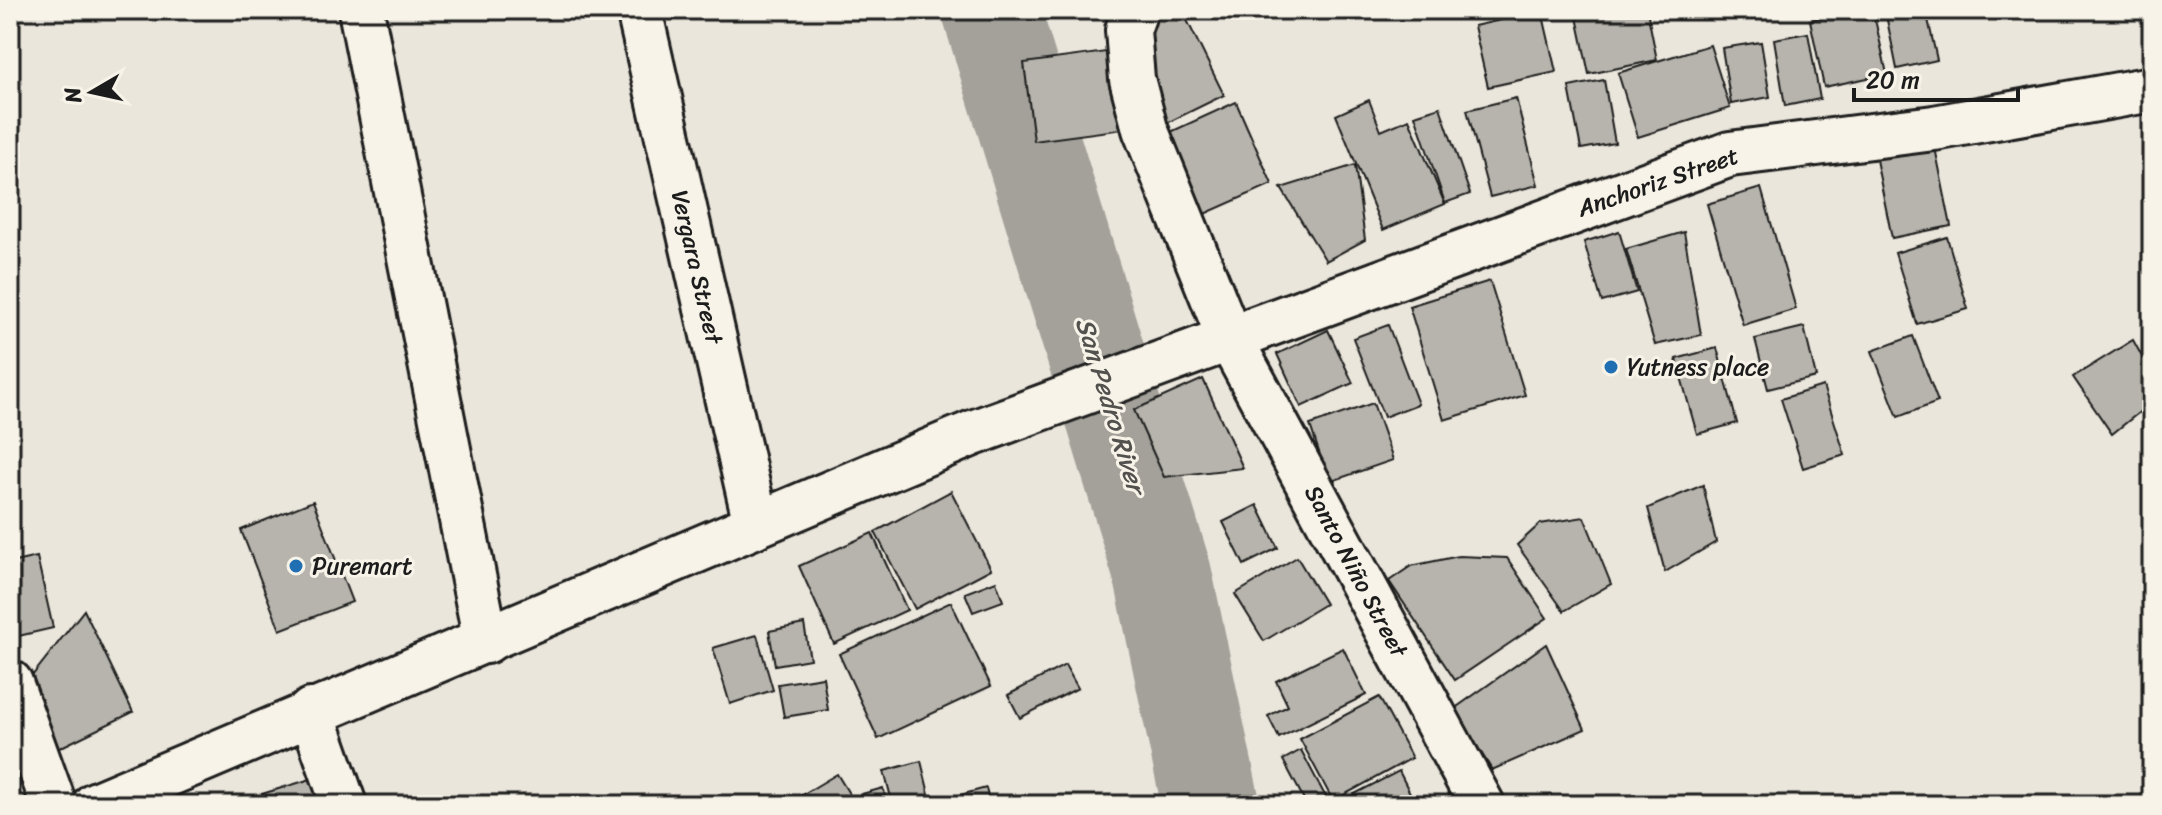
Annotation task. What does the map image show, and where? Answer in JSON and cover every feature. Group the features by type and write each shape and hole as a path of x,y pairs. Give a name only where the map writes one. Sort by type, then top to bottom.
{"street":[{"path":"361,10 486,641"},
{"name":"Vergara Street","path":"639,10 756,524"},
{"name":"Santo Niño Street","path":"1135,10 1128,30 1132,79 1145,129 1229,337 1482,805"},
{"name":"Anchoriz Street","path":"95,805 973,433 1730,154 1934,128 2152,89"},
{"path":"10,683 54,805"},
{"path":"311,711 344,805"}],"path":[{"path":"2143,10 2152,38"}],"building":[{"path":"1150,10 1182,10 1224,95 1163,125 1138,75"},
{"path":"1613,10 1647,10 1657,60 1589,74 1577,17"},
{"path":"1856,10 1873,10 1887,74 1824,87 1810,20"},
{"path":"1885,10 1926,10 1937,60 1897,69"},
{"path":"1542,11 1556,72 1488,87 1474,26"},
{"path":"1808,33 1820,99 1785,106 1774,39"},
{"path":"1761,42 1770,97 1731,104 1722,48"},
{"path":"1710,45 1730,108 1638,137 1618,73"},
{"path":"1113,51 1124,129 1034,141 1024,63"},
{"path":"1604,80 1615,143 1581,149 1569,87"},
{"path":"1516,98 1538,185 1490,197 1467,110"},
{"path":"1369,100 1381,131 1409,119 1445,204 1383,230 1336,115"},
{"path":"1236,102 1272,184 1200,216 1164,135"},
{"path":"1440,107 1470,194 1445,203 1415,115"},
{"path":"1932,133 1951,226 1892,238 1873,145"},
{"path":"1355,165 1365,240 1326,261 1281,188"},
{"path":"1761,188 1796,309 1743,325 1707,204"},
{"path":"1619,231 1637,292 1602,302 1584,242"},
{"path":"1684,232 1701,335 1655,345 1626,249"},
{"path":"1947,237 1968,309 1917,324 1895,253"},
{"path":"1490,281 1525,395 1444,420 1409,306"},
{"path":"1388,325 1418,404 1384,417 1353,338"},
{"path":"1804,327 1816,377 1768,389 1755,339"},
{"path":"1328,330 1353,383 1301,407 1277,354"},
{"path":"1913,336 1938,402 1898,417 1872,351"},
{"path":"2133,340 2152,375 2152,402 2112,434 2073,377"},
{"path":"1717,348 1737,423 1697,434 1676,359"},
{"path":"1203,379 1243,468 1164,477 1134,410"},
{"path":"1823,386 1845,455 1803,468 1781,399"},
{"path":"1373,403 1393,460 1329,482 1310,425"},
{"path":"1703,485 1716,542 1665,572 1648,508"},
{"path":"951,491 991,569 915,609 875,532"},
{"name":"Puremart","path":"313,501 352,602 280,630 241,530"},
{"path":"1257,505 1278,548 1244,565 1223,522"},
{"path":"1584,517 1611,584 1564,611 1517,545 1540,524"},
{"path":"872,533 907,610 834,644 799,566"},
{"path":"1459,556 1507,558 1547,618 1455,680 1389,581 1411,566"},
{"path":"37,557 53,628 10,638 10,563"},
{"path":"1297,557 1325,604 1264,641 1235,594"},
{"path":"996,581 1003,601 973,612 965,593"},
{"path":"951,602 991,686 878,739 839,654"},
{"path":"84,610 133,712 43,756 25,685"},
{"path":"804,624 810,659 775,665 769,631"},
{"path":"757,635 773,690 730,704 713,648"},
{"path":"1546,644 1585,729 1492,770 1454,709"},
{"path":"1343,648 1366,695 1279,738 1268,716 1288,706 1276,681"},
{"path":"1065,665 1078,688 1020,718 1008,695"},
{"path":"823,677 828,710 784,717 778,684"},
{"path":"1379,697 1412,758 1333,801 1300,739"},
{"path":"1301,750 1330,805 1307,805 1283,760"},
{"path":"921,761 930,798 893,805 884,771"},
{"path":"1399,771 1416,805 1335,804"},
{"path":"837,774 856,805 785,805"},
{"path":"324,775 332,805 265,805 262,794"},
{"path":"883,788 887,805 865,805 862,794"},
{"path":"986,788 990,805 923,805"}],"waterway":[{"name":"San Pedro River","path":"991,10 1163,575 1211,805"}],"place":[{"name":"Yutness place","path":"1611,367"},
{"name":"Puremart","path":"296,566"}]}
